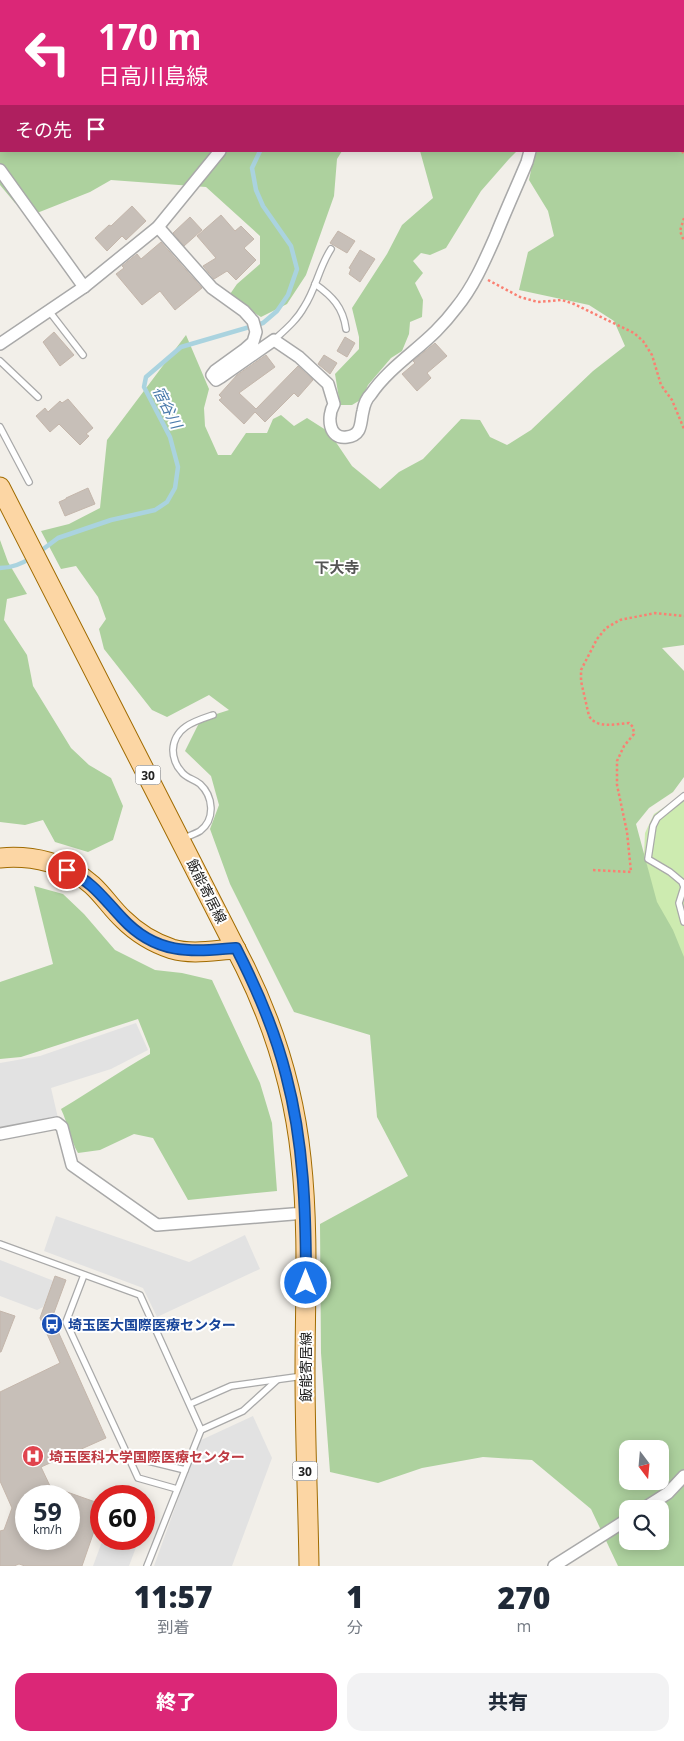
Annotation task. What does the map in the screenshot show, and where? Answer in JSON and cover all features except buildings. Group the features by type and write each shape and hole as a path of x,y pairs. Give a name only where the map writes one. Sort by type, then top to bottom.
{"main road":[{"name":"飯能寄居線","path":"0,487 236,948 264,1009 287,1076 300,1143 305,1213 305,1469 309,1566"},
{"path":"0,858 22,857 39,860 67,870 92,884 132,927 156,942 172,949 187,951 236,948"}],"street":[{"path":"0,344 84,287 158,227 219,152"},
{"path":"158,227 212,288 244,311 253,321 256,332 253,342 216,371 212,375 213,378 216,380 221,377 274,340 299,357 328,384 334,404 330,412 329,422 334,433 342,438 349,437 357,434 361,427 363,410 369,395 381,380 437,330 458,306 478,275 530,152"},
{"path":"0,170 84,287"},
{"path":"0,1134 57,1123 62,1127 72,1166 158,1225 305,1213"},
{"path":"657,1500 668,1493 684,1476"},
{"path":"554,1566 619,1525"}],"lane":[{"path":"274,340 305,307 323,261 331,249"},
{"path":"315,284 338,304 345,317 346,329"},
{"path":"49,312 83,355"},
{"path":"0,362 38,397"},
{"path":"0,427 29,482"},
{"path":"181,840 201,831 208,822 211,812 211,801 199,782 181,773 176,764 173,754 176,736 182,728 192,722 213,715"},
{"path":"684,796 657,818 653,826 648,859 670,872 682,882 684,887 679,902 684,922"},
{"path":"0,1244 140,1295 201,1430"},
{"path":"84,1275 66,1322 138,1478 178,1489"},
{"path":"190,1404 231,1386 305,1376"},
{"path":"148,1566 201,1430 243,1411 278,1379"},
{"path":"128,1456 185,1470"}],"path":[{"path":"684,218 680,231 684,241"},
{"path":"478,275 520,298 538,302 562,300 588,310 634,333 643,341 652,355 661,385 672,400 684,429"},
{"path":"592,870 631,872 627,832 618,786 617,761 624,746 634,734 633,727 629,723 597,724 592,720 589,716 581,681 581,670 597,639 606,628 620,620 655,613 684,616"}],"green space":[{"path":"0,152 341,152 337,159 334,196 306,275 287,304 261,317 228,297 237,284 260,264 260,236 206,187 111,180 90,192 37,213 15,203 0,185"},
{"path":"420,152 516,152 481,191 446,248 430,255 421,253 413,261 423,273 415,283 423,300 422,317 410,322 409,334 402,351 391,358 368,385 362,399 352,405 340,405 335,374 359,349 359,337 352,308 387,254 402,225 433,198"},
{"path":"535,152 684,152 684,645 662,648 684,671 684,777 673,792 649,808 636,824 657,902 673,930 684,957 684,1566 618,1566 591,1509 532,1460 483,1457 422,1468 378,1483 330,1472 321,1353 320,1224 408,1176 377,1117 370,1035 294,1012 230,884 210,829 219,805 211,776 185,751 201,719 229,710 209,695 167,717 152,710 104,649 99,629 106,619 98,597 76,566 61,569 41,531 69,524 100,508 107,440 186,335 209,389 204,408 205,426 218,455 231,455 246,433 267,433 273,419 281,415 294,426 307,418 329,432 352,466 380,489 399,472 423,459 461,419 480,420 490,437 507,445 531,430 593,371 625,346 614,321 589,305 519,290 528,252 554,236 548,211 529,180"},
{"path":"0,540 8,562 27,594 7,599 4,620 27,655 33,686 71,748 89,765 111,778 123,806 113,840 88,852 55,842 43,820 25,825 0,822"},
{"path":"684,794 684,998 670,963 644,854 645,833 654,814"},
{"path":"34,886 63,894 84,914 115,950 155,970 182,973 212,980 260,1083 272,1123 277,1191 188,1200 153,1138 134,1134 100,1150 78,1153 61,1109 150,1054 150,1049 138,1019 21,1057 0,1059 0,982 53,964"}],"shaded area":[{"path":"136,1023 148,1050 111,1069 51,1088 58,1118 0,1127 0,1063 40,1056"},
{"path":"56,1216 189,1262 245,1235 260,1269 157,1317 143,1288 44,1251"},
{"path":"0,1260 54,1281 43,1307 37,1310 0,1296"},
{"path":"253,1416 272,1458 232,1566 154,1566 199,1441"},
{"path":"99,1550 135,1550 129,1566 93,1566"}],"waterway":[{"name":"宿谷川","path":"38,553 58,538 111,520 155,510 167,502 175,488 178,467 170,437 144,387 146,377 181,347 263,323 277,311 288,295 297,269 291,246 263,206 256,190 252,168 260,152"},
{"name":"宿谷川","path":"0,568 17,565 32,557"}],"place":[{"name":"埼玉医大国際医療センター","path":"52,1324"},
{"name":"埼玉医科大学国際医療センター","path":"33,1456"}],"district":[{"name":"下大寺","path":"337,567"}],"route":[{"path":"67,870 92,884 122,919 143,936 156,942 172,949 187,951 236,948 270,1022 287,1076 295,1114 304,1185 306,1283"}]}
